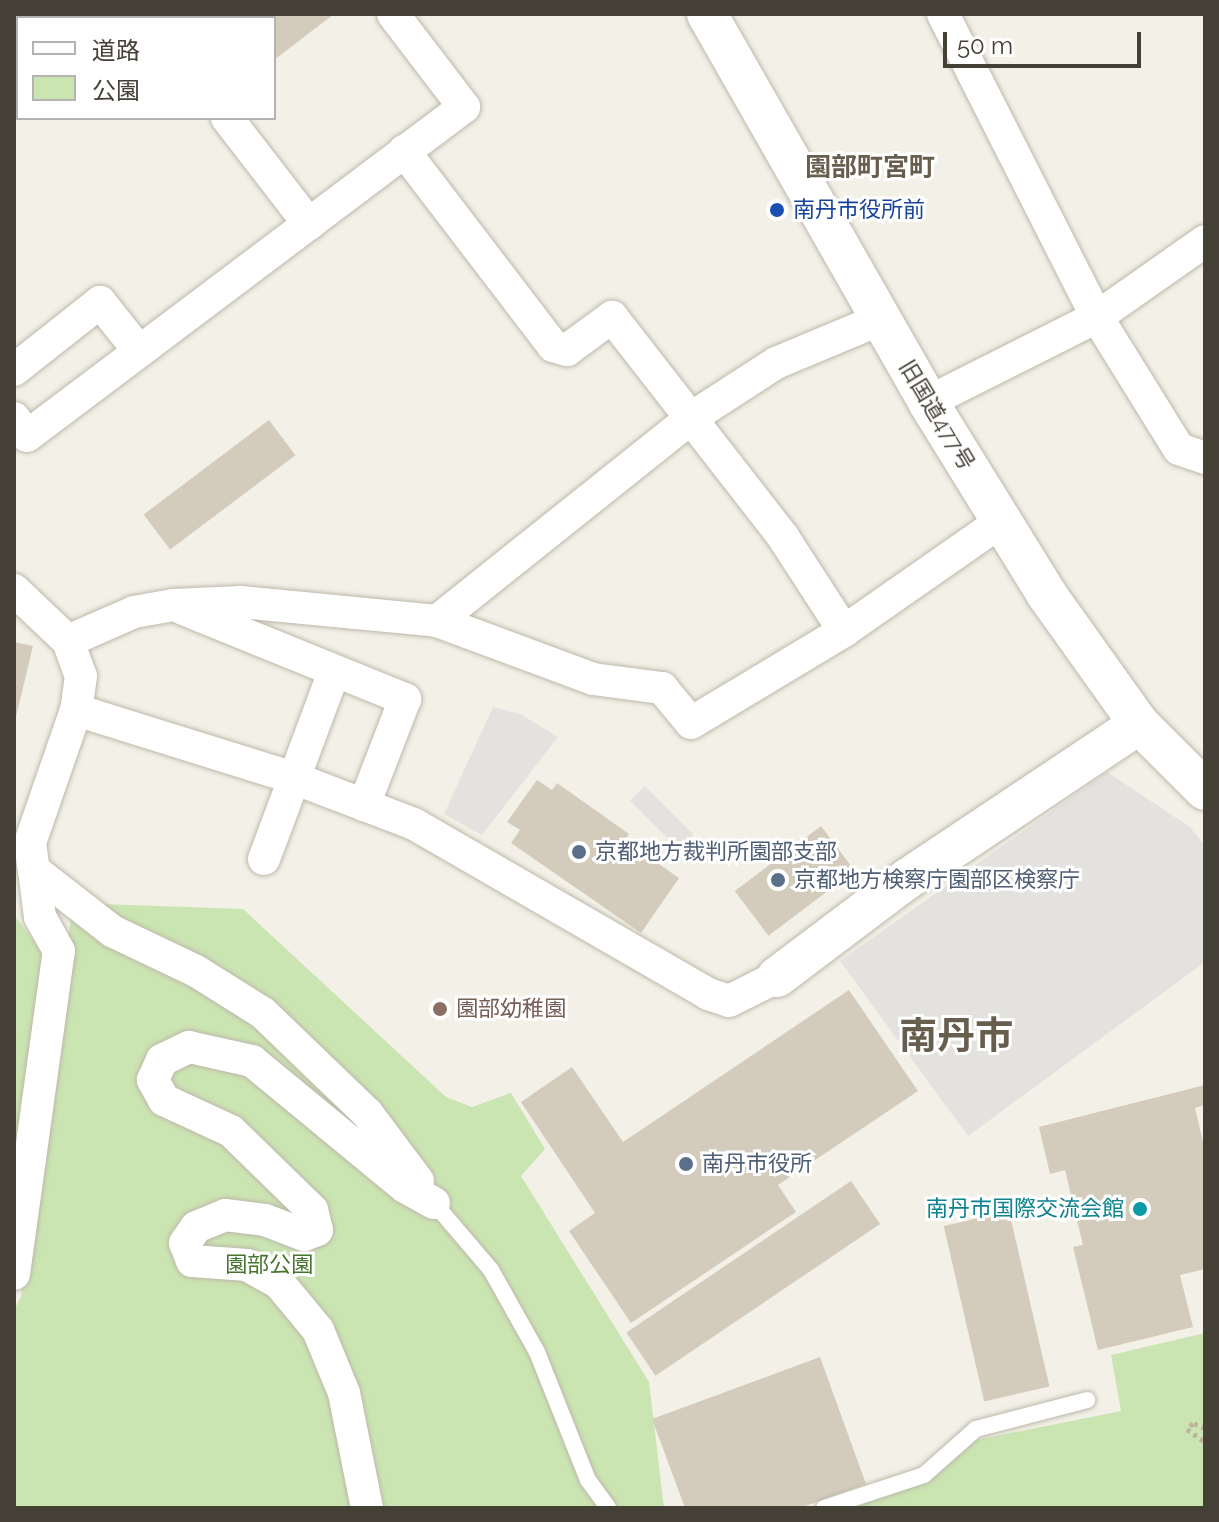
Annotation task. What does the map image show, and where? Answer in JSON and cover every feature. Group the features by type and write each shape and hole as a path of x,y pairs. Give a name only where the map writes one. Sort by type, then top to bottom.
{"street":[{"path":"14,418 27,436 464,107 393,14"},
{"name":"旧国道477号","path":"707,14 928,402 1000,522 1139,724 1205,790"},
{"path":"943,14 1097,317 1179,449 1205,458"},
{"path":"229,120 309,224"},
{"path":"404,151 553,346 567,350 612,317 783,537 844,631"},
{"path":"928,402 1097,317 1205,241"},
{"path":"14,370 100,302 139,351"},
{"path":"437,621 691,418 776,363 881,319"},
{"path":"68,641 134,612 173,605 241,602 437,621 593,679 662,688 691,723 844,631 1000,522"},
{"path":"14,590 68,641 81,676 76,710 30,843 40,917 59,951 14,1274"},
{"path":"173,605 405,699 364,805"},
{"path":"264,859 291,777 334,672"},
{"path":"76,710 291,777 414,824 708,994 729,1001 777,977 907,879 1139,724"},
{"path":"34,870 112,931 196,971 263,1013 367,1113 434,1203"},
{"path":"367,1508 344,1393 318,1330 279,1283 247,1265 192,1261 185,1243 196,1227 225,1215 265,1220 304,1235 317,1230 312,1210 231,1131 164,1100 153,1080 162,1060 189,1047 252,1061 405,1187 434,1203"}],"lane":[{"path":"434,1203 491,1270 537,1352 588,1480 608,1508"},
{"path":"824,1508 924,1475 976,1429 1087,1400"}],"path":[{"path":"1205,1428 1193,1423 1187,1429 1205,1442"}],"green space":[{"name":"園部公園","path":"73,903 243,909 446,1097 472,1107 511,1093 545,1149 521,1176 649,1382 664,1508 14,1508 14,1311 21,1296"},
{"path":"14,915 47,958 14,1167"},
{"path":"1205,1333 1205,1508 848,1508 976,1440 1121,1411 1111,1355"}],"shaded area":[{"path":"493,707 520,714 558,737 482,835 444,814"},
{"path":"1107,772 1190,827 1205,846 1205,962 968,1136 840,961"},
{"path":"645,786 694,835 679,850 630,801"}],"building":[{"path":"170,14 334,14 276,58 276,16"},
{"path":"269,420 295,455 170,550 144,514"},
{"path":"14,642 33,646 15,721 14,721"},
{"path":"537,780 552,790 557,783 629,834 625,840 679,878 641,933 511,843 520,830 507,822"},
{"path":"821,826 855,871 768,936 735,891"},
{"name":"南丹市役所","path":"849,990 918,1091 778,1185 796,1212 631,1323 569,1231 595,1213 521,1102 572,1067 623,1142"},
{"name":"南丹市国際交流会館","path":"1205,1085 1205,1105 1195,1108 1205,1150 1205,1269 1180,1275 1193,1327 1098,1350 1073,1247 1083,1245 1065,1170 1050,1174 1039,1127"},
{"path":"851,1181 880,1224 655,1376 626,1333"},
{"path":"1009,1211 1049,1386 984,1401 944,1226"},
{"path":"820,1357 866,1484 800,1508 685,1508 652,1419"}],"place":[{"name":"南丹市役所前","path":"777,210"},
{"name":"京都地方裁判所園部支部","path":"579,852"},
{"name":"京都地方検察庁園部区検察庁","path":"778,880"},
{"name":"園部幼稚園","path":"440,1009"},
{"name":"南丹市役所","path":"686,1164"},
{"name":"南丹市国際交流会館","path":"1140,1209"}],"district":[{"name":"園部町宮町","path":"870,168"},
{"name":"南丹市","path":"956,1036"}]}
